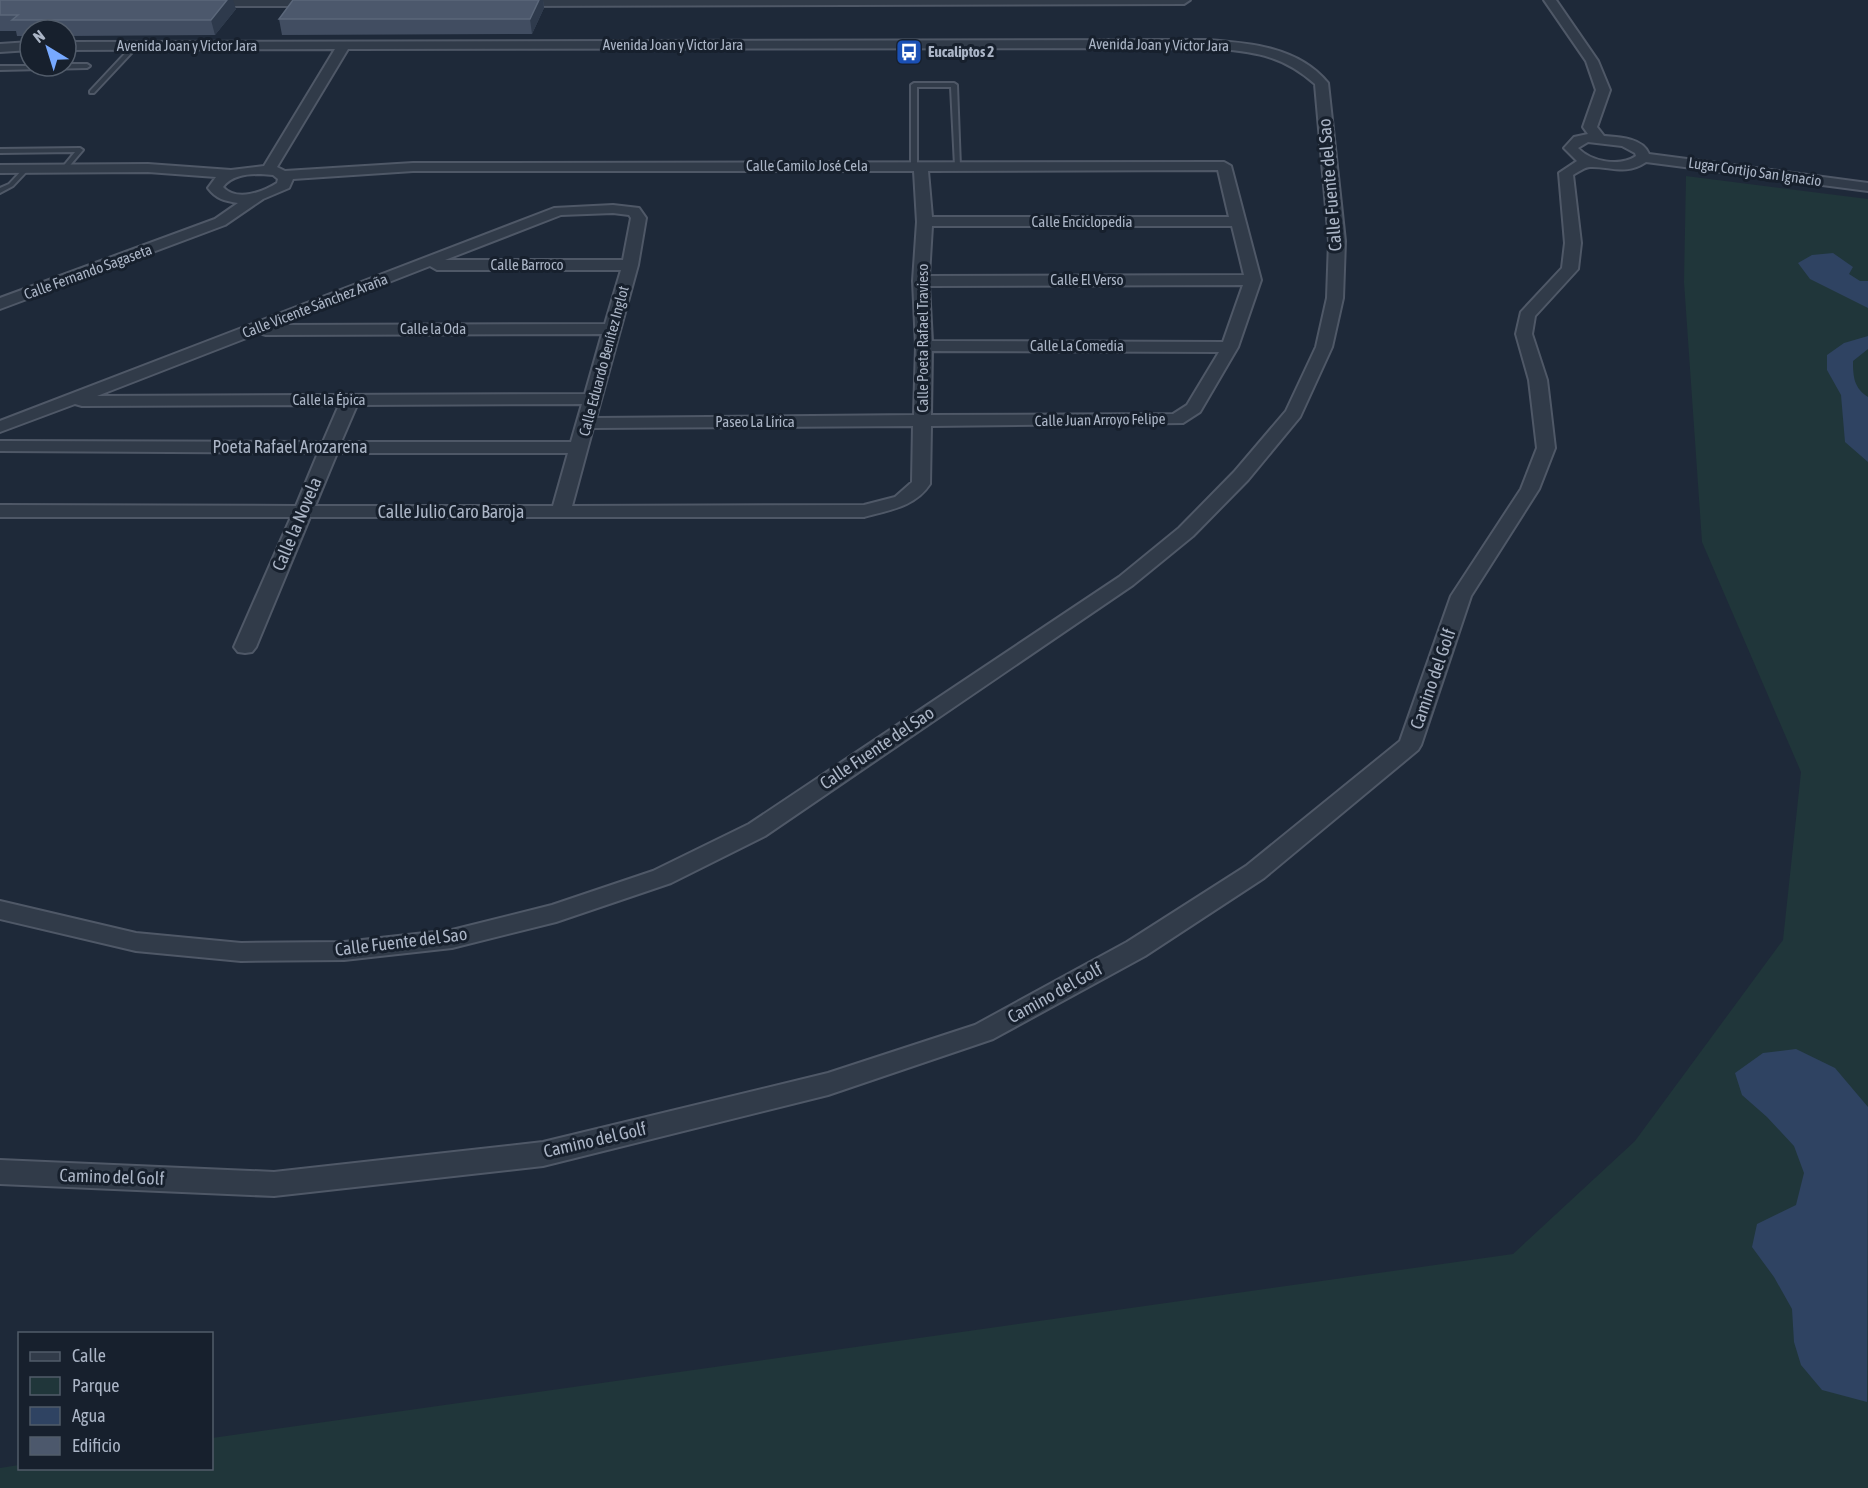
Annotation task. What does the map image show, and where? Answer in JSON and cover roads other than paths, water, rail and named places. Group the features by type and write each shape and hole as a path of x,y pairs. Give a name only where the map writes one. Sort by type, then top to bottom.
{"street":[{"path":"498,2 1184,0"},
{"path":"1550,0 1592,60 1603,90 1590,127 1598,138"},
{"path":"190,3 332,2"},
{"name":"Avenida Joan y Victor Jara","path":"78,49 344,45 1206,44 1243,46 1279,54"},
{"path":"268,170 344,45"},
{"path":"0,46 18,46"},
{"name":"Calle Fuente del Sao","path":"0,910 136,942 241,952 344,951 452,939 556,913 662,877 757,830 1126,581 1186,532 1241,476 1294,412 1324,347 1335,298 1337,241 1321,83 1304,66 1279,54"},
{"path":"1588,161 1573,153 1571,148 1579,140 1598,138"},
{"name":"Lugar Cortijo San Ignacio","path":"1598,138 1612,139 1635,146 1642,151 1643,157"},
{"path":"239,172 277,152"},
{"name":"Lugar Cortijo San Ignacio","path":"1588,161 1616,166 1629,165 1643,157"},
{"name":"Lugar Cortijo San Ignacio","path":"1643,157 1868,187"},
{"name":"Camino del Golf","path":"0,1172 274,1184 543,1154 828,1084 984,1032 1146,943 1255,872 1410,745 1461,596 1530,489 1546,448 1538,380 1524,334 1527,315 1570,268 1573,243 1566,173 1588,161"},
{"name":"Calle Camilo José Cela","path":"258,196 281,182 413,167 1224,166 1238,221"},
{"name":"Calle Poeta Rafael Travieso","path":"902,501 921,484 924,422 921,280 925,222 917,167"},
{"path":"148,168 193,176 214,199 258,196"},
{"path":"0,169 148,168 239,172 268,170 281,182"},
{"name":"Calle Fernando Sagaseta","path":"176,240 239,172"},
{"name":"Calle Fernando Sagaseta","path":"0,304 220,222 258,196"},
{"name":"Calle Vicente Sánchez Araña","path":"0,427 560,211 613,209 634,212"},
{"name":"Calle Eduardo Benítez Inglot","path":"561,512 630,265 639,218 634,212"},
{"path":"1238,221 1253,280"},
{"name":"Calle Enciclopedia","path":"925,222 1238,221"},
{"name":"Calle Barroco","path":"423,265 630,265"},
{"name":"Calle El Verso","path":"921,280 1253,280"},
{"name":"Calle Juan Arroyo Felipe","path":"924,422 1177,419 1194,408 1230,346 1253,280"},
{"name":"Calle la Oda","path":"253,330 613,329"},
{"name":"Calle La Comedia","path":"924,346 1230,346"},
{"name":"Calle la Épica","path":"67,401 591,399"},
{"name":"Calle la Novela","path":"245,647 350,400"},
{"name":"Paseo La Lírica","path":"587,423 924,422"},
{"name":"Poeta Rafael Arozarena","path":"0,446 580,448"},
{"name":"Calle Julio Caro Baroja","path":"0,511 830,512 864,511 902,501"}],"lane":[{"path":"92,92 135,46"},
{"path":"78,66 87,66"},
{"path":"0,68 18,67"},
{"path":"917,167 914,85 954,85 957,166"},
{"path":"0,151 80,150 64,169"},
{"path":"0,191 11,185 26,169"}],"water":[{"path":"1833,253 1853,267 1849,274 1860,281 1868,281 1868,308 1810,279 1798,263 1812,255"},
{"path":"1868,336 1868,349 1853,361 1853,372 1855,382 1868,397 1868,462 1845,442 1841,395 1827,370 1827,355 1844,343"},
{"path":"1796,1049 1835,1068 1868,1107 1867,1402 1822,1390 1801,1365 1794,1342 1792,1309 1774,1277 1752,1247 1757,1224 1796,1205 1804,1173 1794,1146 1742,1095 1735,1073 1763,1053"}],"place":[{"name":"Eucaliptos 2","path":"909,52"}]}
